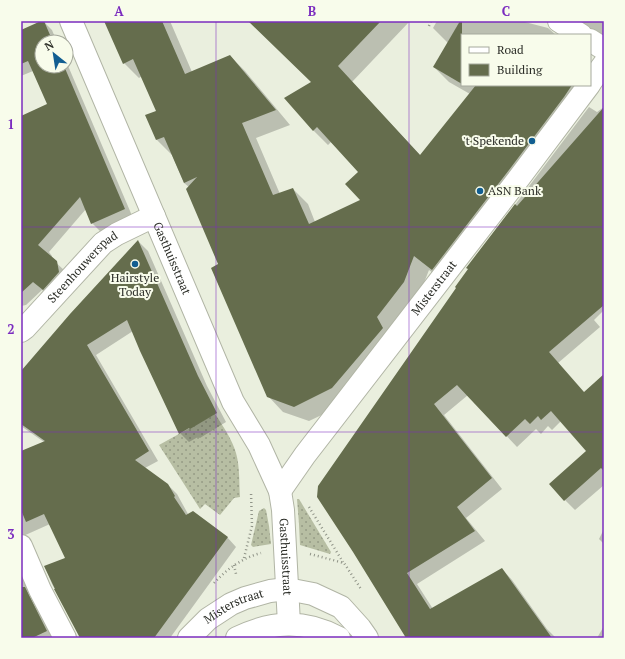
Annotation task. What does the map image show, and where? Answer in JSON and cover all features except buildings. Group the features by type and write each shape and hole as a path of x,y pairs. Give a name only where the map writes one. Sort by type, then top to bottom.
{"street":[{"name":"Gasthuisstraat","path":"72,21 233,402 259,445 280,491 283,516 289,624"},
{"path":"559,21 579,34"},
{"path":"591,41 604,49"},
{"name":"Misterstraat","path":"591,81 604,64"},
{"name":"Misterstraat","path":"280,491 305,455 519,178 588,86"},
{"name":"Steenhouwerspad","path":"21,331 103,243 116,234 154,216"},
{"path":"21,546 40,590 64,638"},
{"name":"Misterstraat","path":"189,638 208,619 231,604 245,598 270,591 287,589 312,594 341,607 367,638"},
{"path":"237,638 252,631 289,624 307,626 330,633 339,638"}],"path":[{"path":"429,26 431,21"},
{"path":"280,491 302,495 344,563"},
{"path":"244,559 252,526 252,502"}],"green space":[{"path":"215,414 227,433 234,448 239,475 240,497 234,498 220,515 205,504 200,509 159,445"},
{"path":"297,499 299,499 331,552 330,554 300,545"},
{"path":"264,508 266,510 271,544 253,547 251,545 259,511"}],"place":[{"name":"'t Spekende","path":"532,141"},
{"name":"ASN Bank","path":"480,191"},
{"name":"Hairstyle Today","path":"135,264"}]}
